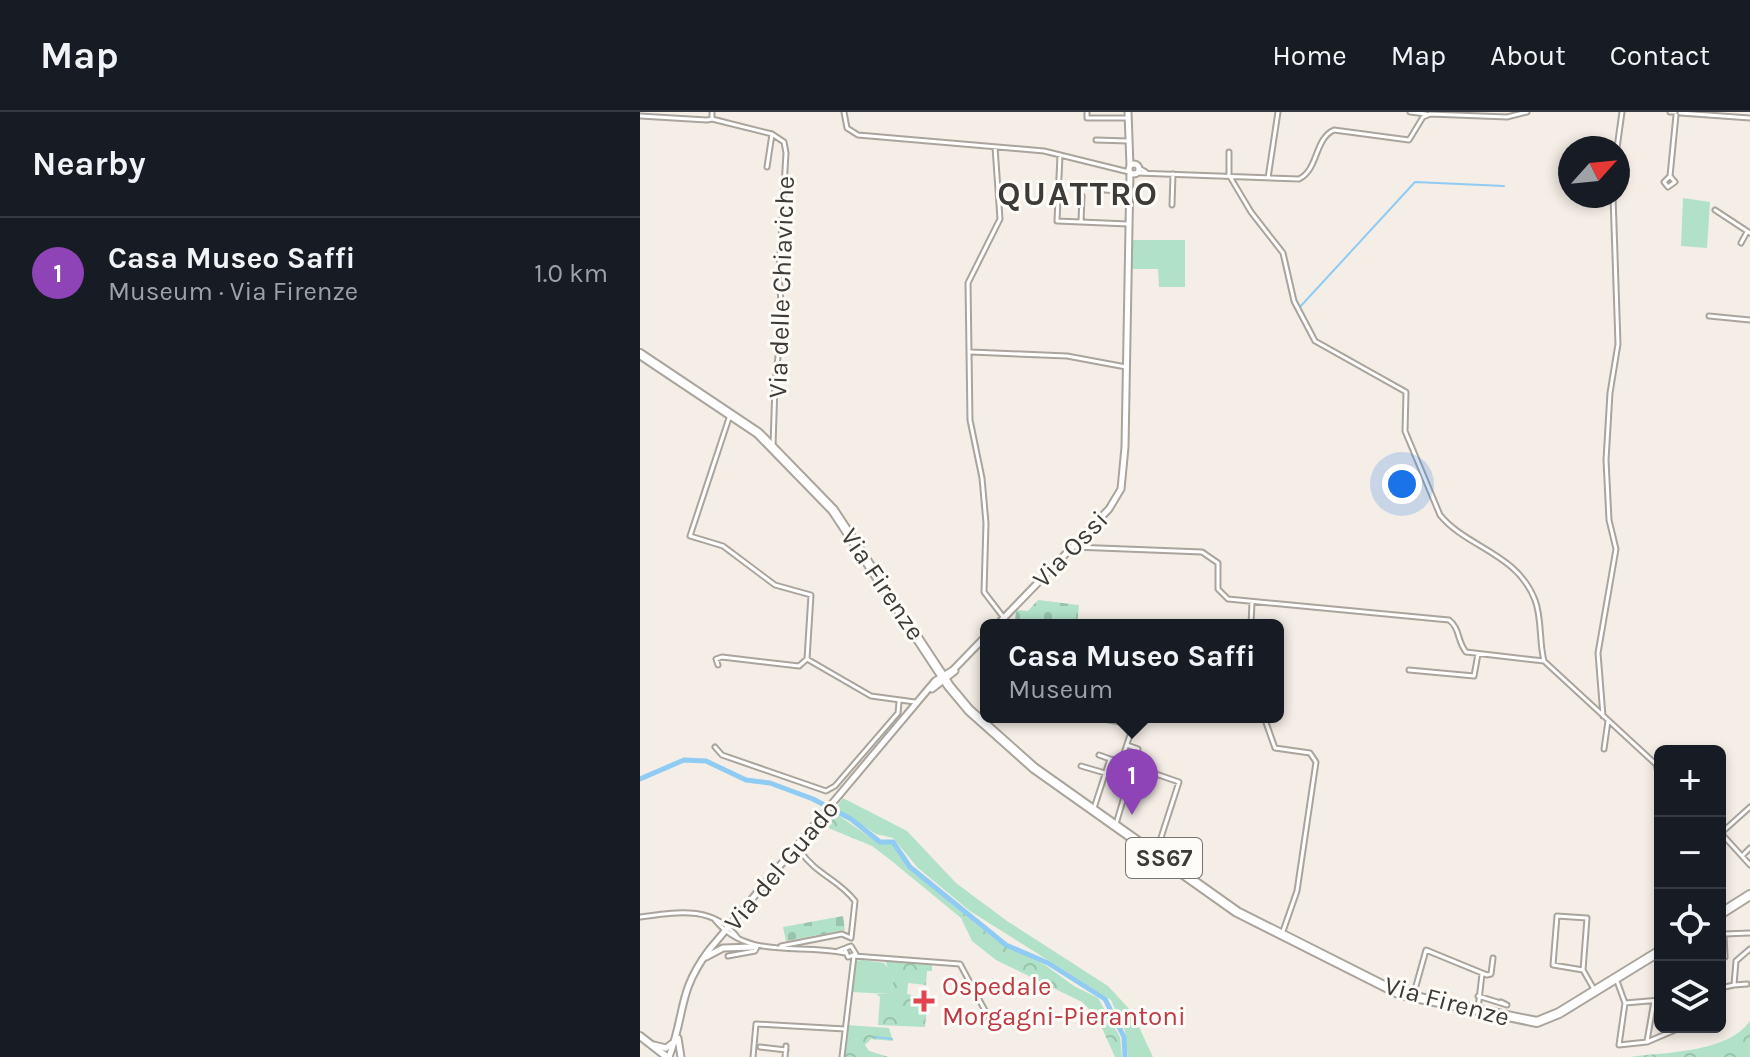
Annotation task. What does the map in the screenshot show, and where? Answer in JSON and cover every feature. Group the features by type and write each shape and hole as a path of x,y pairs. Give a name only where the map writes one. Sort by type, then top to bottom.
{"main road":[{"name":"Via Firenze","path":"640,354 731,412 773,447 833,510 958,698 980,718"},
{"name":"Via Firenze","path":"985,723 1034,768 1237,912 1390,990 1413,997 1476,1004 1508,1017 1531,1022 1545,1020 1654,955"},
{"path":"1726,910 1750,895"},
{"path":"640,1036 670,1057"}],"street":[{"path":"712,112 712,119"},
{"path":"844,112 847,128 858,135 1060,155 1146,172 1268,178 1304,176 1328,132 1409,140 1423,117 1430,114"},
{"path":"1087,112 1087,118 1128,115 1132,170"},
{"path":"1099,112 1100,118"},
{"path":"1268,178 1278,112"},
{"path":"1410,112 1507,117 1527,112"},
{"path":"1619,136 1622,112"},
{"path":"1670,176 1676,113 1740,114 1750,118"},
{"path":"640,116 712,119 772,134"},
{"name":"Via delle Chiaviche","path":"767,167 772,134 784,142 786,153 779,272 782,320 775,384 773,447"},
{"path":"1096,140 1128,141"},
{"path":"995,147 1000,219 968,283 970,420 982,478 986,523 984,592 1004,618"},
{"path":"1229,152 1229,175 1262,228 1283,253 1294,301 1315,341 1406,392 1405,431 1440,515 1456,531 1477,540 1519,574 1537,607 1544,661"},
{"path":"1060,155 1057,221 1128,224"},
{"name":"Via Ossi","path":"1004,618 1109,509 1121,489 1125,471 1128,192 1132,170"},
{"path":"1172,205 1173,174"},
{"path":"1105,190 1128,192"},
{"path":"1081,222 1082,196"},
{"path":"1603,716 1598,653 1616,549 1609,520 1606,460 1610,393 1618,344 1613,208"},
{"path":"1715,210 1749,232 1741,243"},
{"path":"1709,316 1750,320"},
{"path":"971,352 1067,356 1126,367"},
{"path":"718,665 716,659 722,657 799,666 807,659 811,595 775,585 723,546 690,536 731,412"},
{"path":"1074,547 1202,552 1218,563 1220,595 1252,602 1449,620 1457,628 1461,646 1466,652 1544,661 1654,762"},
{"path":"1251,619 1252,602"},
{"path":"944,678 980,642"},
{"path":"1409,670 1474,676 1478,654"},
{"path":"807,659 855,684 862,692 899,701 919,702"},
{"name":"Via del Guado","path":"670,1057 684,992 724,927 735,920 919,702 944,678"},
{"name":"Via del Guado","path":"715,747 722,755 826,791 835,786 898,713 899,701"},
{"path":"1604,749 1608,721"},
{"path":"1121,762 1133,724 1127,723"},
{"path":"1266,723 1275,748 1310,753 1316,762 1297,891 1282,934"},
{"path":"1127,745 1138,749 1133,766"},
{"path":"1099,755 1179,782 1156,853"},
{"path":"1094,808 1110,759"},
{"path":"1081,766 1105,773"},
{"path":"1116,824 1126,790"},
{"path":"1726,829 1750,807"},
{"path":"804,838 800,851 812,868 842,887 855,901 852,943 855,956 842,1057"},
{"path":"1726,838 1750,865"},
{"path":"1742,856 1750,848"},
{"path":"640,917 682,911 715,920 739,940 755,947"},
{"path":"1583,970 1553,965 1557,916 1587,918 1583,970 1595,991"},
{"path":"733,935 735,920"},
{"path":"1726,934 1750,933"},
{"path":"775,948 842,934 852,943"},
{"path":"718,940 733,935"},
{"path":"845,951 852,943"},
{"path":"728,956 755,947"},
{"path":"702,960 723,948 755,947 845,951 855,956 960,964 989,1018"},
{"path":"1734,985 1736,961 1750,949"},
{"path":"1413,997 1426,950 1482,973 1491,974 1493,958"},
{"path":"1482,973 1476,1004 1501,1002 1506,1006 1508,1017"},
{"path":"1616,978 1625,1003 1619,1045 1647,1042 1668,1033"},
{"path":"1726,987 1747,984"},
{"path":"1625,1003 1654,1001 1647,1042"},
{"path":"753,1057 757,1024 845,1029"},
{"path":"650,1044 666,1048 677,1034"},
{"path":"677,1034 681,1057"},
{"path":"670,1057 679,1045"},
{"path":"760,1047 786,1048 785,1057"}],"green space":[{"path":"1683,198 1710,202 1707,248 1681,246"},
{"path":"1130,240 1185,240 1185,287 1159,287 1158,269 1130,269"},
{"path":"1038,600 1079,605 1078,619 1015,619 1016,610 1028,611"},
{"path":"843,798 907,831 956,883 1007,921 1108,986 1132,1012 1153,1057 1128,1057 1125,1031 1111,1000 970,911 918,868 893,838 876,834 836,808"},
{"path":"832,811 880,844 892,844 909,869 996,940 1045,965 1074,986 1098,998 1120,1037 1122,1057 1115,1057 1097,1017 1082,1002 996,960 972,941 961,918 888,858 872,846 826,827 822,823"},
{"path":"843,916 845,930 786,941 783,927"},
{"path":"885,959 932,964 932,971 927,971 926,985 908,983 907,994 923,997 927,1007 925,1027 878,1025 880,997 876,994 891,994 894,977 889,974"},
{"path":"854,961 884,963 894,977 891,994 851,992"},
{"path":"1750,1021 1750,1057 1630,1057 1712,1045 1740,1032"},
{"path":"847,1025 889,1028 893,1041 871,1039 865,1045 869,1051 889,1057 843,1057"}],"waterway":[{"path":"1299,308 1415,182 1504,186"},
{"path":"640,779 684,760 706,761 746,780 770,783 813,799 851,819 880,842 893,842 910,867 1006,945 1048,963 1105,999 1124,1037 1125,1057"},
{"path":"875,1037 883,1038"},
{"path":"885,1038 892,1039"}],"place":[{"name":"Casa Museo Saffi","path":"1132,815"},
{"name":"Ospedale Morgagni-Pierantoni","path":"924,1001"}],"district":[{"name":"QUATTRO","path":"1078,193"}]}
